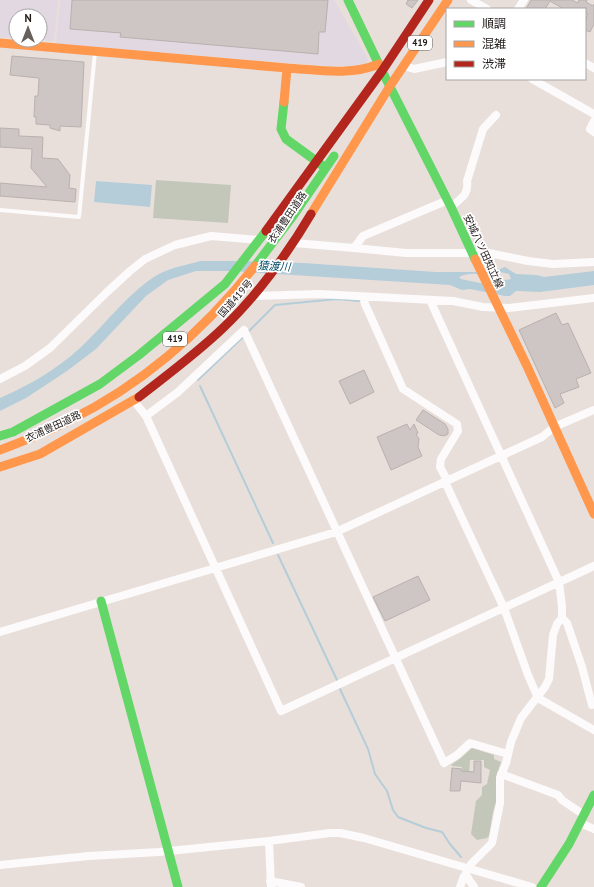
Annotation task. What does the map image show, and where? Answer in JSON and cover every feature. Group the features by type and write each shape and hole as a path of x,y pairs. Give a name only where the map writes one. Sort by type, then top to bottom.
{"main road":[{"name":"国道419号","path":"0,436 13,432 100,384 140,355 225,284 259,240 380,67 429,0"},
{"name":"419","path":"352,128 436,0"},
{"name":"衣浦豊田道路","path":"0,460 24,452 88,422 150,381 192,345 239,296 286,240 443,0"},
{"name":"国道419号","path":"0,467 40,454 134,401 190,357 224,327 252,296 294,243 334,175 390,86 448,0"},
{"name":"安城八ツ田知立線","path":"351,2 380,67 450,203 554,427 591,501 594,514"},
{"path":"0,43 287,68 351,71 380,67"},
{"path":"287,68 281,129 286,139 334,175"},
{"name":"衣浦豊田道路","path":"0,450 46,432 90,411 152,369 195,332 250,274 312,188 340,146"},
{"name":"衣浦豊田道路","path":"0,443 31,430 123,378 178,337 204,314 237,278 312,188"},
{"path":"101,601 178,887"},
{"path":"541,887 582,819 594,795"}],"street":[{"path":"471,0 485,8"},
{"path":"404,66 414,69 446,62"},
{"path":"534,80 594,114"},
{"path":"354,248 363,236 450,203 466,194 468,188 467,181 483,130 496,115"},
{"path":"594,121 590,129 594,132"},
{"path":"0,379 25,366 50,348 106,293 130,271 146,259 175,245 211,236 259,240"},
{"path":"294,243 406,253 473,255 489,253 528,261 553,264 594,262"},
{"path":"252,296 320,294 453,301 483,307 499,308 594,298"},
{"path":"364,297 365,304 403,389 457,424 458,431 441,460 440,467 504,608 528,676 538,698 594,730"},
{"path":"430,300 559,582 562,608 562,618 557,624 554,635 549,679 538,698 521,718 511,742 501,774 500,803 492,843 472,864 464,876 460,887"},
{"path":"146,416 178,392 244,330 444,763 458,755 470,743 508,754"},
{"path":"134,401 146,416 281,711 594,566"},
{"path":"0,632 336,532 542,437 554,427 594,410"},
{"path":"562,618 567,624 582,667 592,705"},
{"path":"501,774 558,796 594,829"},
{"path":"0,866 89,856 168,851 340,833 364,838 468,871 532,887"},
{"path":"269,841 271,884 301,887"},
{"path":"468,871 474,887"}],"lane":[{"path":"0,210 79,217 95,52"}],"shaded area":[{"path":"0,0 58,0 54,41 48,41 48,8 8,8 8,38 0,37"},
{"path":"60,0 334,0 368,59 366,63 352,66 328,66 56,44"},
{"path":"156,180 231,185 228,223 153,218"},
{"path":"472,748 494,755 494,759 501,762 496,777 496,802 489,836 487,838 477,840 471,834 476,801 482,795 482,787 487,784 490,770 484,767 484,760 470,760 469,777 463,776 462,767 451,765"}],"water":[{"path":"96,181 152,185 150,207 94,202"},
{"name":"猿渡川","path":"200,261 303,263 436,272 493,272 505,267 516,274 537,275 544,277 594,271 594,285 540,292 516,291 510,296 505,296 470,289 462,290 450,285 232,271 196,271 168,280 146,296 96,349 67,371 26,398 0,411 0,398 42,376 71,356 129,297 150,280 166,271","holes":["500,272 509,274 511,279 480,283 461,279 459,277 469,274 490,274"]}],"building":[{"path":"72,0 328,0 325,32 319,32 318,54 120,37 121,33 70,29"},
{"path":"408,0 418,0 412,8 406,4"},
{"path":"531,0 572,0 578,3 579,0 587,0 586,2 593,6 594,4 594,24 590,32 586,30 586,18 588,14 586,13 586,8 562,8 550,1 546,8 527,8"},
{"path":"12,56 84,62 81,127 60,126 60,131 50,128 50,125 36,124 36,117 34,117 35,96 38,96 39,78 10,75"},
{"path":"0,128 19,129 19,136 43,137 42,158 58,159 70,175 69,188 76,189 75,202 0,196 0,183 47,187 31,168 32,149 0,147"},
{"path":"556,313 562,325 568,323 591,373 576,379 579,387 560,394 564,403 555,408 519,330"},
{"path":"364,370 374,392 350,404 339,381"},
{"path":"423,410 445,424 448,429 448,434 444,436 439,435 416,420"},
{"path":"407,424 410,430 414,424 418,433 416,434 419,439 418,447 422,456 391,470 377,437"},
{"path":"418,576 430,600 385,621 373,597"},
{"path":"474,761 481,761 481,783 461,781 460,791 450,791 452,768 462,769 461,771 474,772"}],"waterway":[{"path":"249,331 275,305 337,299 359,301"},
{"path":"198,380 242,338"},
{"path":"200,386 273,543"},
{"path":"278,555 337,680"},
{"path":"340,689 368,749 375,774 387,791 393,810 398,817 426,828 442,832 461,857"}],"traffic: fast":[{"path":"348,0 451,207 475,259"},
{"path":"284,102 281,129 286,139 323,166"},
{"path":"255,266 293,216 334,156"},
{"path":"0,436 13,432 100,384 139,355 225,284 266,231"},
{"path":"101,601 178,887"},
{"path":"541,887 569,844 594,795"}],"traffic: slow":[{"path":"311,214 390,86 448,0"},
{"path":"0,43 287,68 284,102"},
{"path":"287,68 345,71 368,68 379,64"},
{"path":"475,259 527,366 594,514"},
{"path":"0,450 70,420 123,390 194,333 236,289 255,266"},
{"path":"0,467 40,454 139,397"}],"traffic: jam":[{"path":"266,231 382,71 429,0"},
{"path":"139,397 182,364 235,316 271,274 311,214"}]}
